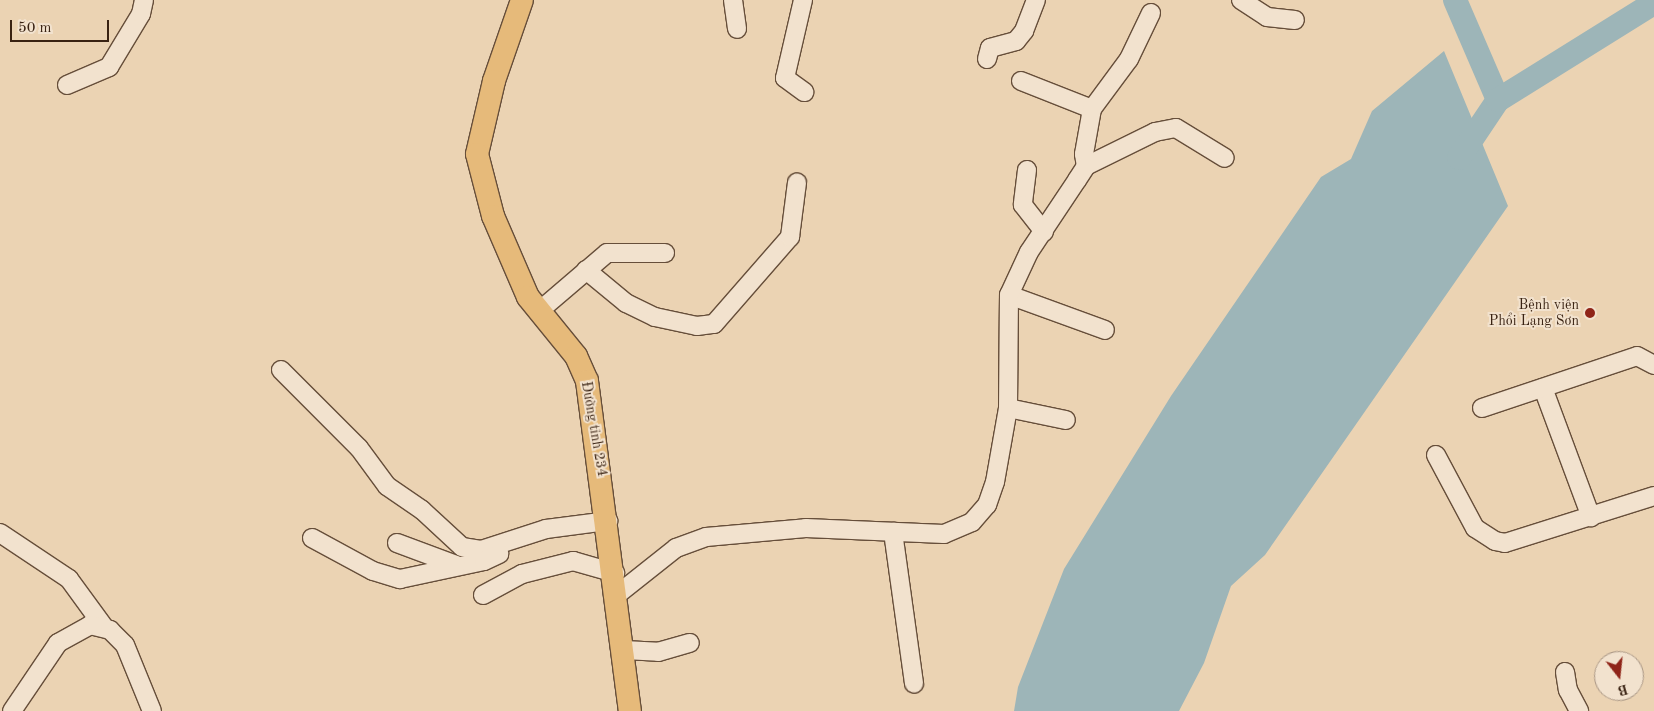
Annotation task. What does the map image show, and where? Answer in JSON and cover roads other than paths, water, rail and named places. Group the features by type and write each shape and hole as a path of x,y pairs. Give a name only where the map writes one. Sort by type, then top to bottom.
{"main road":[{"name":"Đường tỉnh 234","path":"522,0 494,81 477,154 502,241 538,312 570,349 587,381 608,521 630,711"}],"street":[{"path":"67,84 109,67 141,14 144,0"},
{"path":"803,0 785,78 804,92"},
{"path":"987,59 990,48 1016,41 1024,31 1036,0"},
{"path":"1241,0 1267,17 1295,20"},
{"path":"728,1 737,29"},
{"path":"1086,166 1084,154 1092,109 1129,58 1151,13"},
{"path":"1021,81 1092,109"},
{"path":"483,595 522,574 573,561 616,584 676,548 706,537 806,528 893,532 952,532 972,522 987,505 1008,408 1009,295 1044,232 1086,166 1155,132 1176,128 1225,158"},
{"path":"1027,170 1023,204 1044,232"},
{"path":"586,270 626,303 655,317 697,326 714,324 790,237 797,182"},
{"path":"538,312 586,270 615,251 665,253"},
{"path":"1009,295 1105,330"},
{"path":"1482,408 1637,356 1654,365"},
{"path":"281,370 353,442 387,486 422,510 462,547 481,550 524,536 608,521"},
{"path":"1543,388 1591,517"},
{"path":"1008,408 1066,420"},
{"path":"1436,455 1475,528 1495,541 1505,542 1654,496"},
{"path":"893,532 914,684"},
{"path":"0,533 68,579 104,626 125,645 152,711"},
{"path":"312,538 390,578 408,579 484,562 524,536"},
{"path":"398,544 439,562 464,566"},
{"path":"12,711 58,643 82,627 104,626"},
{"path":"624,650 658,652 690,643"},
{"path":"1565,672 1568,690 1579,711"}],"water":[{"path":"1444,51 1508,206 1265,555 1231,586 1204,663 1179,711 1014,711 1018,687 1064,569 1171,396 1321,177 1351,159 1372,111"}],"waterway":[{"path":"1455,0 1498,100"},
{"path":"1459,158 1498,100 1654,3"}],"place":[{"name":"Bệnh viện Phổi Lạng Sơn","path":"1590,313"}]}
